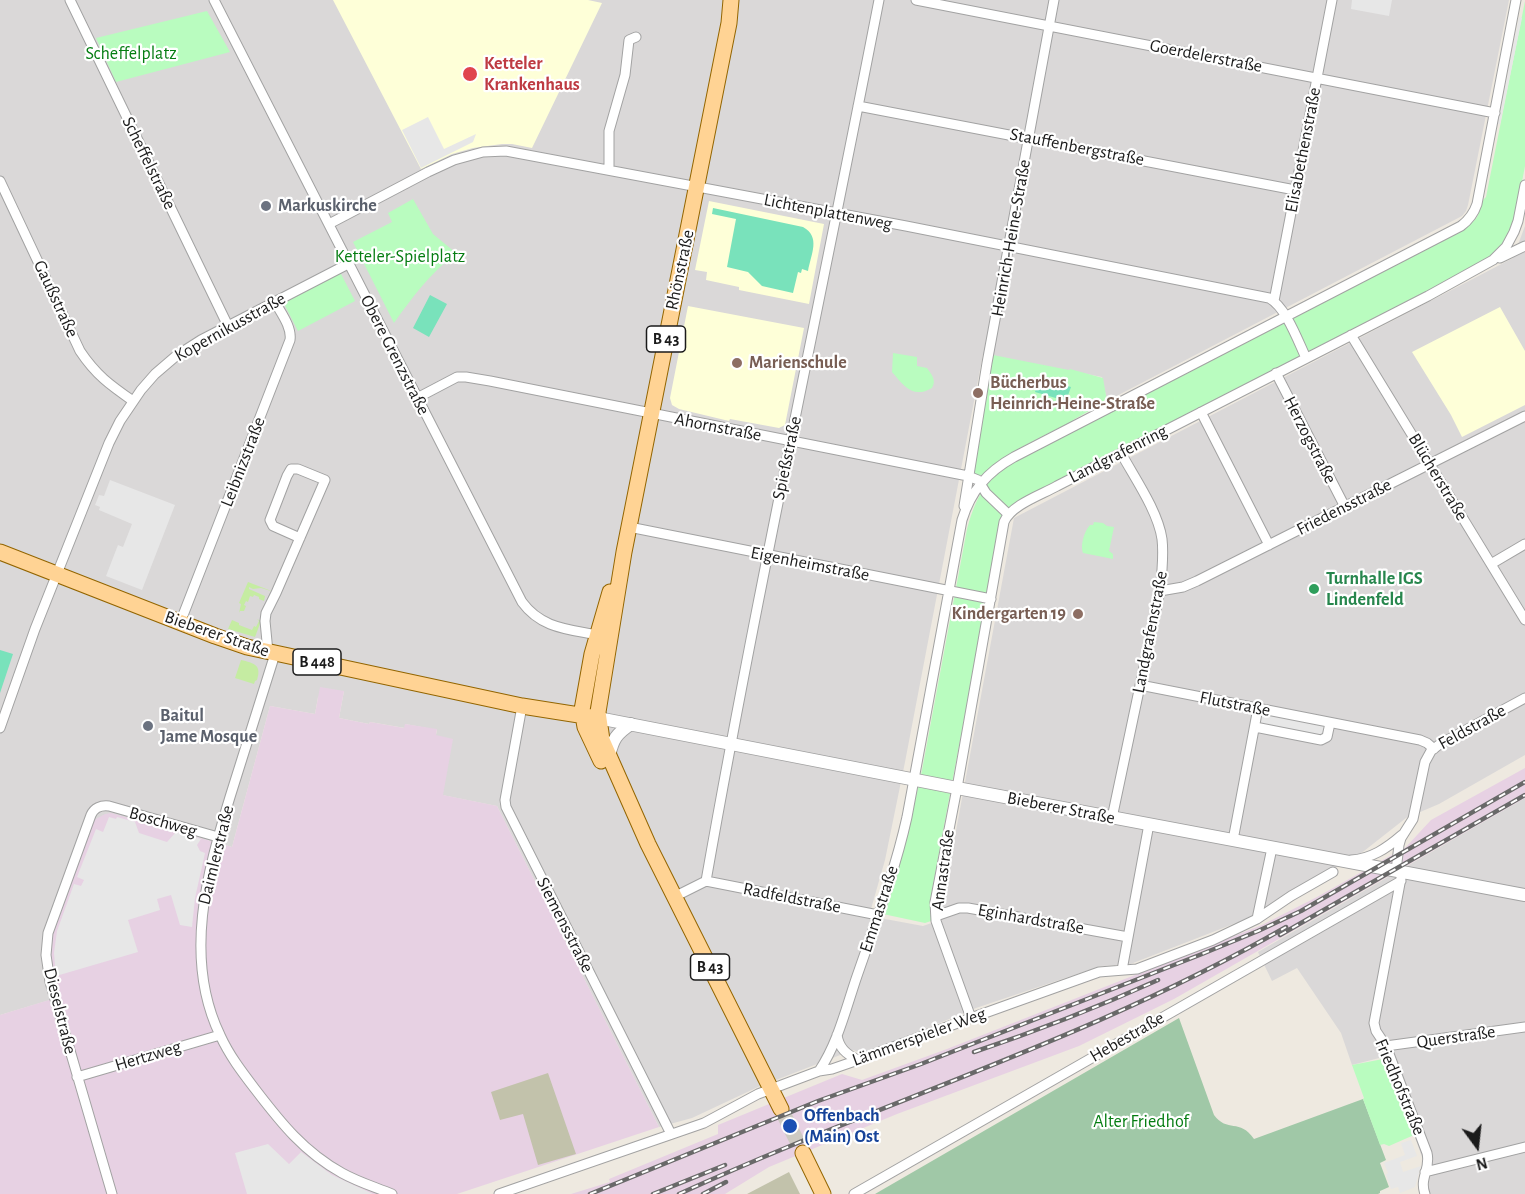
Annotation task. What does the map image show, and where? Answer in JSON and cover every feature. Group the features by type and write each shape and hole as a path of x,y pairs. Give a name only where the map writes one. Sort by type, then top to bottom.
{"main road":[{"name":"Rhönstraße","path":"590,717 599,700 624,552 729,23 731,0"},
{"name":"Rhönstraße","path":"729,23 738,0"},
{"name":"Bieberer Straße","path":"0,552 230,642 271,653 522,706 590,717"},
{"name":"Rhönstraße","path":"590,717 583,703 597,635 624,552"},
{"name":"B 43","path":"590,717 648,844 781,1109"},
{"name":"B 43","path":"590,717 585,727 591,743 616,791 648,844"},
{"path":"803,1154 823,1194"}],"street":[{"name":"Scheffelstraße","path":"70,0 228,326"},
{"name":"Obere Grenzstraße","path":"214,0 519,597 540,620 597,635"},
{"name":"Spießstraße","path":"706,881 730,744 838,214 879,0"},
{"name":"Goerdelerstraße","path":"916,0 1495,113"},
{"name":"Heinrich-Heine-Straße","path":"968,476 1054,0"},
{"name":"Elisabethenstraße","path":"1274,301 1332,0"},
{"path":"913,780 964,514 980,483 997,467 1014,457 1467,221 1477,204 1516,0"},
{"path":"609,170 609,131 625,75 629,40 636,37"},
{"name":"Stauffenbergstraße","path":"858,106 1295,190"},
{"name":"Lichtenplattenweg","path":"329,224 445,164 477,153 496,151 838,214 1261,296 1274,301"},
{"name":"Gaußstraße","path":"0,181 80,351 99,376 133,401"},
{"path":"1525,185 1520,233 1525,245"},
{"name":"Landgrafenring","path":"1479,269 1501,253 1521,216"},
{"name":"Landgrafenring","path":"1008,514 1015,508 1525,245"},
{"name":"Kopernikusstraße","path":"0,728 35,629 112,436 133,401 150,379 190,347 348,264"},
{"path":"1274,301 1285,316 1306,358"},
{"name":"Leibnizstraße","path":"180,623 290,340 289,327 275,302"},
{"name":"Blücherstraße","path":"1351,335 1525,620"},
{"name":"Herzogstraße","path":"1276,373 1345,507"},
{"name":"Ahornstraße","path":"417,398 452,379 466,377 968,476 977,479 986,493 1008,514"},
{"path":"1200,412 1269,545"},
{"name":"Friedensstraße","path":"1160,591 1183,587 1197,581 1525,416"},
{"name":"Landgrafenstraße","path":"1112,818 1160,591 1163,559 1159,526 1121,453"},
{"path":"271,653 265,621 266,613 276,593 300,538 325,480 298,469 291,469 286,476 271,516 271,524 300,538"},
{"path":"964,514 968,476"},
{"path":"957,788 1004,522 1008,514"},
{"name":"Eigenheimstraße","path":"629,527 991,599"},
{"path":"1491,564 1525,544"},
{"name":"Daimlerstraße","path":"271,653 218,837 204,901 201,943 205,985 219,1035 251,1084 282,1124 302,1145 342,1173 392,1194"},
{"name":"Flutstraße","path":"1140,685 1420,740 1434,748"},
{"name":"Feldstraße","path":"1400,875 1399,845 1413,819 1425,762 1434,748 1525,698"},
{"name":"Siemensstraße","path":"522,706 505,800 506,807 671,1134"},
{"path":"1233,840 1258,708"},
{"name":"Bieberer Straße","path":"590,717 1339,860 1400,875 1525,895"},
{"name":"Flutstraße","path":"1255,727 1321,740 1327,737 1330,723"},
{"path":"609,756 615,738 620,731 631,724"},
{"name":"Emmastraße","path":"819,1071 837,1035 878,915 903,832 913,780"},
{"name":"Annastraße","path":"957,788 935,902 936,916 971,1018"},
{"name":"Boschweg","path":"109,806 218,837"},
{"name":"Dieselstraße","path":"109,806 99,807 91,815 46,942 50,982 112,1194"},
{"path":"1122,970 1149,824"},
{"path":"1339,860 1365,858 1373,855 1394,842 1406,831"},
{"path":"1257,919 1272,848"},
{"name":"Lämmerspieler Weg","path":"499,1194 715,1118 756,1095 819,1071 858,1060 1099,972 1137,969 1214,940 1257,919 1333,872"},
{"name":"Friedhofstraße","path":"1400,875 1374,1023 1376,1031 1386,1046 1427,1153 1428,1162 1422,1182 1425,1194"},
{"name":"Hebestraße","path":"854,1194 1400,875"},
{"path":"674,897 706,881"},
{"name":"Radfeldstraße","path":"706,881 878,915"},
{"name":"Eginhardstraße","path":"936,916 959,908 974,908 1128,937"},
{"name":"Querstraße","path":"1386,1046 1525,1027"},
{"name":"Hertzweg","path":"77,1077 219,1035"},
{"path":"837,1035 842,1049 858,1060"},
{"path":"1425,1172 1525,1147"}],"shaded area":[{"path":"0,0 1509,0 1468,205 1462,216 1107,401 1102,377 983,354 905,762 885,860 869,916 923,926 943,919 942,906 1014,518 1513,258 1525,226 1525,755 1439,804 1406,818 1364,851 1254,916 1128,965 1101,966 976,1008 864,1054 853,1050 758,1087 692,1118 659,1127 497,806 442,795 437,730 405,724 405,728 370,722 369,724 339,718 344,691 318,697 315,714 270,706 232,847 111,814 92,825 53,934 54,976 60,997 0,1015"},
{"name":"Ketteler Krankenhaus","path":"333,0 588,0 602,3 532,148 502,144 473,148 452,154 421,169"},
{"path":"1352,0 1392,0 1389,16 1351,9"},
{"path":"1519,17 1522,18 1500,124 1498,124"},
{"path":"428,117 444,149 476,134 473,142 421,168 402,130"},
{"path":"709,201 824,224 809,304 739,290 739,287 706,280 707,272 695,270"},
{"name":"Marienschule","path":"688,306 804,328 785,425 779,428 730,419 729,421 679,409 672,405 670,398"},
{"path":"1500,307 1525,351 1525,405 1462,437 1412,352"},
{"path":"110,480 175,505 142,590 106,576 118,545 123,547 132,524 99,510 100,507 95,505 99,495 104,496"},
{"path":"320,687 344,691 339,718 404,728 405,724 437,729 436,735 453,739 443,795 497,806 659,1127 457,1194 0,1194 0,1015 59,997 51,964 53,934 94,820 111,813 232,847 270,706 315,714"},
{"path":"1262,714 1321,725 1325,727 1324,734 1320,736 1262,724 1260,721"},
{"path":"1525,768 1525,798 1174,999 1079,1046 897,1114 769,1167 725,1194 571,1194 610,1182 609,1179 718,1134 718,1125 842,1074 862,1080 947,1049 1262,925 1406,847 1431,820"},
{"path":"1525,798 1525,1194 1421,1194 1424,1163 1387,1056 1352,1065 1341,1033 1297,968 1272,981 1258,952"},
{"path":"109,817 135,822 139,833 167,842 176,832 201,839 197,845 200,851 205,853 195,898 192,927 180,925 171,895 157,899 160,910 128,920 138,952 56,976 54,953 57,931 74,884 81,886 84,880 77,877 96,829 103,832"},
{"path":"548,1073 576,1154 538,1165 523,1114 500,1120 491,1092"},
{"path":"1411,1140 1417,1156 1400,1162 1403,1172 1421,1166 1415,1187 1400,1193 1398,1187 1391,1189 1384,1163 1405,1155 1401,1143"},
{"path":"268,1144 289,1164 301,1152 332,1175 373,1194 247,1194 235,1153"},
{"path":"789,1172 800,1194 747,1194"}],"green space":[{"path":"1525,1 1525,166 1514,223 1501,249 1479,265 1011,507 1002,516 930,901 931,921 925,923 883,914 905,845 922,770 967,529 984,489 1016,460 1464,228 1474,220 1486,197"},
{"name":"Scheffelplatz","path":"207,11 230,52 116,82 96,38"},
{"name":"Ketteler-Spielplatz","path":"413,199 433,234 456,253 422,286 394,323 353,242 392,222 388,213"},
{"path":"713,208 803,227 809,231 813,246 808,271 802,269 801,273 798,272 793,293 762,286 748,272 727,267 736,219 712,214"},
{"path":"340,272 355,301 298,331 283,302"},
{"path":"430,295 447,304 429,337 413,328"},
{"path":"893,353 917,357 917,366 927,368 933,377 932,388 919,392 905,386 892,372"},
{"path":"993,355 1070,369 1103,378 1107,401 1020,448 987,472 976,475 973,470"},
{"path":"1039,378 1071,387 1066,401 1035,392"},
{"path":"1094,522 1114,527 1109,551 1113,554 1113,559 1083,553 1084,535"},
{"path":"248,582 274,592 249,587 265,596 264,601 254,595 250,596 244,605 246,606 244,611 239,613 241,604 239,603"},
{"path":"257,619 261,621 255,637 228,629 232,620 252,630 259,621"},
{"path":"0,650 13,654 0,693"},
{"path":"241,660 258,668 257,680 254,684 235,678"},
{"name":"Alter Friedhof","path":"1179,1018 1214,1115 1219,1120 1244,1129 1254,1139 1363,1099 1386,1160 1380,1163 1389,1187 1378,1194 875,1194"},
{"path":"1383,1059 1414,1135 1389,1146 1380,1145 1352,1065"}],"tunnel":[{"path":"781,1109 803,1153"}],"railway":[{"path":"590,1194 818,1101 921,1064 1258,931 1301,911 1525,782"},
{"path":"1280,935 1525,795"},
{"path":"679,1194 832,1129 1063,1036 1213,967 1286,927"},
{"path":"974,1052 1021,1036 1158,980"},
{"path":"653,1194 725,1165"},
{"path":"703,1194 726,1182"}],"place":[{"name":"Ketteler Krankenhaus","path":"470,74"},
{"name":"Markuskirche","path":"266,206"},
{"name":"Marienschule","path":"737,363"},
{"name":"Bücherbus Heinrich-Heine-Straße","path":"978,393"},
{"name":"Turnhalle IGS Lindenfeld","path":"1314,589"},
{"name":"Kindergarten 19","path":"1078,614"},
{"name":"Baitul Jame Mosque","path":"148,726"},
{"name":"Offenbach (Main) Ost","path":"790,1126"}]}
